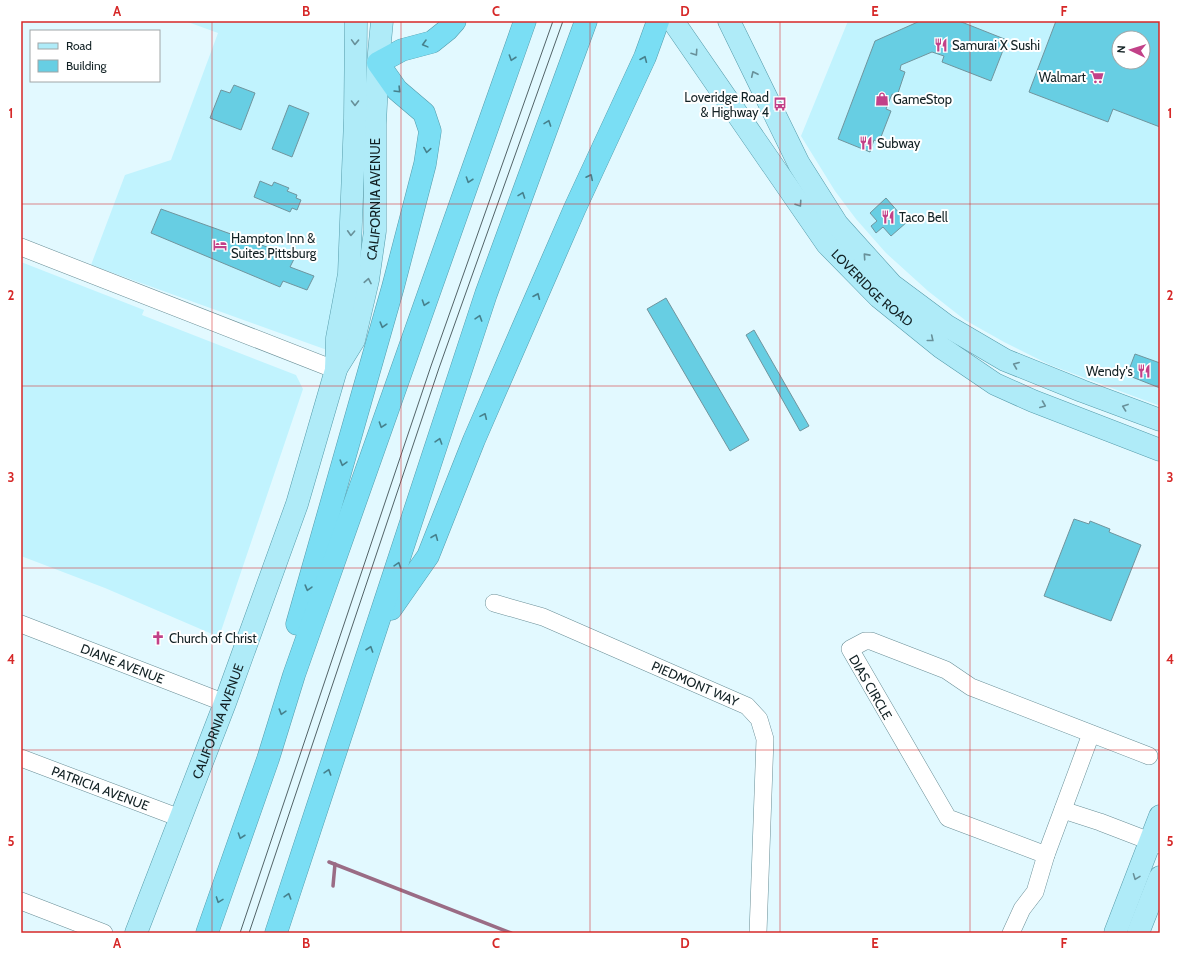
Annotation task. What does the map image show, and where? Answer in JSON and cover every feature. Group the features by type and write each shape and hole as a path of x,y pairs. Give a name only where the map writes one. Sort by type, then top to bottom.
{"highway":[{"path":"294,675 293,640 394,288 425,164 430,131 424,112 398,90 378,63 402,50 432,42 447,30 455,21"},
{"path":"207,933 268,759 294,675 525,21"},
{"path":"276,933 378,628 486,294 586,21"},
{"path":"378,628 428,556 474,440 575,208 645,57 658,21"}],"main road":[{"name":"CALIFORNIA AVENUE","path":"136,933 225,702 297,504 336,370 337,338 349,274 355,120 356,21"},
{"name":"CALIFORNIA AVENUE","path":"336,370 354,340 368,280 375,231 378,63 382,21"},
{"name":"LOVERIDGE ROAD","path":"673,21 827,244 880,297 942,348 996,384 1033,401 1160,450"},
{"name":"LOVERIDGE ROAD","path":"729,21 799,164 837,224 892,285 947,326 1005,360 1082,392 1160,420"},
{"path":"1115,933 1155,843 1160,816"},
{"path":"1138,933 1160,877"}],"street":[{"path":"21,247 336,370"},
{"name":"PIEDMONT WAY","path":"494,603 542,617 748,706 759,720 764,739 758,933"},
{"name":"DIANE AVENUE","path":"21,624 225,702"},
{"name":"DIAS CIRCLE","path":"1046,855 948,818 850,649 861,643 871,641 946,670 971,687 1149,756"},
{"path":"1011,933 1022,910 1035,892 1046,855 1091,734"},
{"name":"PATRICIA AVENUE","path":"21,758 180,818"},
{"path":"1063,810 1155,843"},
{"path":"21,901 104,933"}],"shaded area":[{"path":"185,21 346,21 344,275 327,350 91,265 125,175 171,160 218,33"},
{"path":"848,21 1160,21 1160,406 1050,365 965,320 928,291 886,253 856,219 835,191 801,136"},
{"path":"21,262 144,310 142,315 296,375 303,389 219,637 105,588 21,556"}],"building":[{"path":"920,21 959,21 1007,40 991,81 942,62 944,56 932,52 901,65 900,70 905,72 897,96 892,94 886,109 891,111 879,142 874,140 870,152 838,139 875,41"},
{"name":"Walmart","path":"1056,21 1160,21 1160,127 1113,109 1108,122 1029,92"},
{"path":"234,85 255,93 241,130 210,118 221,90 230,93"},
{"path":"289,105 309,113 292,157 272,149"},
{"path":"260,181 272,186 274,182 289,188 287,191 297,195 296,198 301,200 297,210 292,208 290,212 254,197"},
{"name":"Taco Bell","path":"886,198 907,222 891,236 883,227 876,233 871,226 877,221 870,213"},
{"name":"Hampton Inn & Suites Pittsburg","path":"161,209 295,257 290,267 314,276 307,290 283,281 280,287 151,233"},
{"path":"666,298 749,440 730,451 647,309"},
{"path":"754,330 809,426 800,431 746,335"},
{"name":"Wendy's","path":"1135,354 1160,363 1160,388 1127,375"},
{"path":"1074,519 1089,524 1090,521 1110,529 1109,532 1141,545 1111,621 1044,596"}],"waterway":[{"path":"329,862 511,933"},
{"path":"333,886 335,864"}],"tram line":[{"path":"240,933 431,366 553,21"},
{"path":"249,933 439,368 563,21"}],"place":[{"name":"Samurai X Sushi","path":"941,45"},
{"name":"Walmart","path":"1097,77"},
{"name":"GameStop","path":"882,99"},
{"name":"Loveridge Road & Highway 4","path":"780,104"},
{"name":"Subway","path":"866,143"},
{"name":"Taco Bell","path":"888,217"},
{"name":"Hampton Inn & Suites Pittsburg","path":"220,245"},
{"name":"Wendy's","path":"1144,371"},
{"name":"Church of Christ","path":"158,638"}]}
